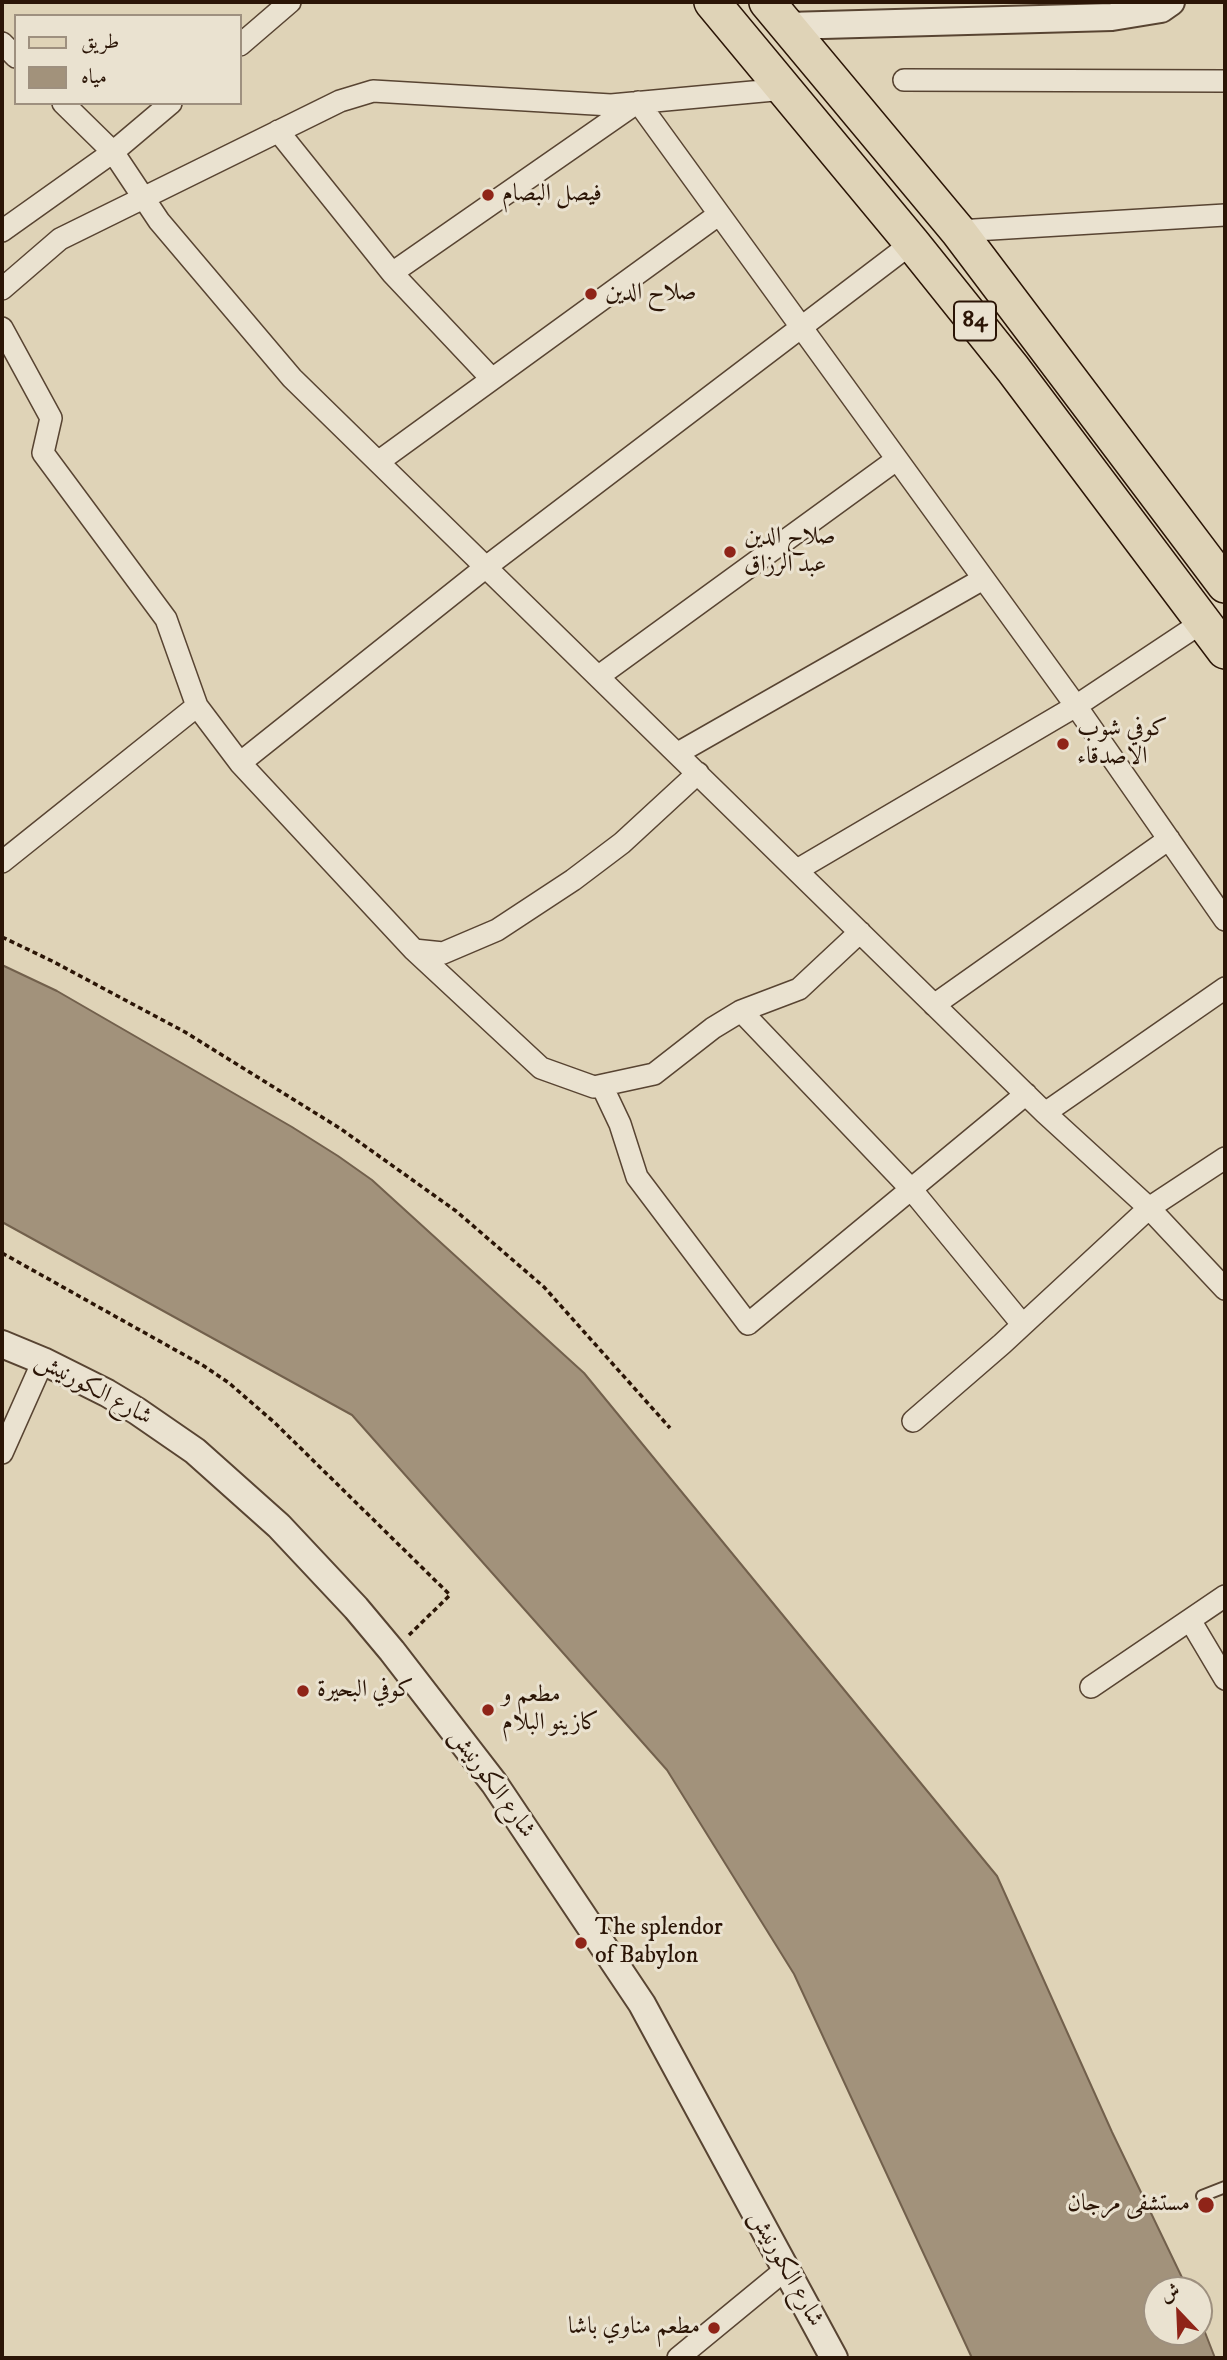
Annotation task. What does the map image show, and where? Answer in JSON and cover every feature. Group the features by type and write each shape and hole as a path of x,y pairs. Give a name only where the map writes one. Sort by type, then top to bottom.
{"main road":[{"name":"84","path":"712,2 1013,369 1225,651"},
{"name":"84","path":"777,14 958,231 1225,585"},
{"path":"755,53 777,14"}],"street":[{"path":"242,43 290,2"},
{"path":"777,14 1112,17 1162,4"},
{"path":"904,80 1225,81"},
{"path":"2,289 60,239 340,101 373,91 611,105 785,89"},
{"path":"638,102 1076,706 1225,920"},
{"path":"392,272 638,102"},
{"path":"65,105 113,152 159,221 292,378 1045,1113 1149,1208 1225,1289"},
{"path":"2,231 113,152 169,105"},
{"path":"278,131 392,272 491,378"},
{"path":"378,462 718,215"},
{"path":"958,231 1225,215"},
{"path":"240,763 486,566 912,243"},
{"path":"2,328 51,418 43,453 166,619 197,706 240,763 414,950 541,1068 594,1087 654,1074 713,1028 741,1011 799,989 860,932"},
{"path":"599,676 896,460"},
{"path":"678,753 983,579"},
{"path":"797,870 1076,706 1204,621"},
{"path":"2,862 197,706"},
{"path":"414,950 443,953 498,930 573,880 622,843 698,773"},
{"path":"934,1005 1169,839"},
{"path":"1045,1113 1225,988"},
{"path":"741,1011 911,1189 1022,1324"},
{"path":"602,1086 620,1124 637,1177 748,1324 1026,1094"},
{"path":"914,1421 1149,1208 1225,1158"},
{"name":"شارع الكورنيش","path":"2,1344 43,1361 127,1405 195,1451 279,1526 349,1600 392,1651 494,1783 642,2004 834,2358"},
{"path":"2,1453 43,1361"},
{"path":"1091,1687 1225,1597"},
{"path":"1190,1620 1225,1679"},
{"path":"678,2358 785,2270"}],"lane":[{"path":"1202,2196 1225,2187"}],"path":[{"path":"2,937 209,1045 331,1122 456,1211 544,1287 670,1428"},
{"path":"2,1253 178,1350 229,1383 275,1423 450,1595 392,1651"}],"water":[{"path":"2,965 57,991 338,1156 372,1180 584,1373 997,1876 1112,2132 1181,2276 1143,2276 1143,2346 1210,2346 1215,2358 972,2358 794,1974 667,1770 352,1415 2,1222"}],"place":[{"name":"فيصل البصام","path":"488,195"},
{"name":"صلاح الدين","path":"591,294"},
{"name":"صلاح الدين عبد الرزاق","path":"730,552"},
{"name":"كوفي شوب الاصدقاء","path":"1063,744"},
{"name":"كوفي البحيرة","path":"303,1691"},
{"name":"مطعم و كازينو البلام","path":"488,1710"},
{"name":"The splendor of Babylon","path":"581,1943"},
{"name":"مستشفى مرجان","path":"1206,2205"},
{"name":"مطعم مناوي باشا","path":"714,2328"}]}
